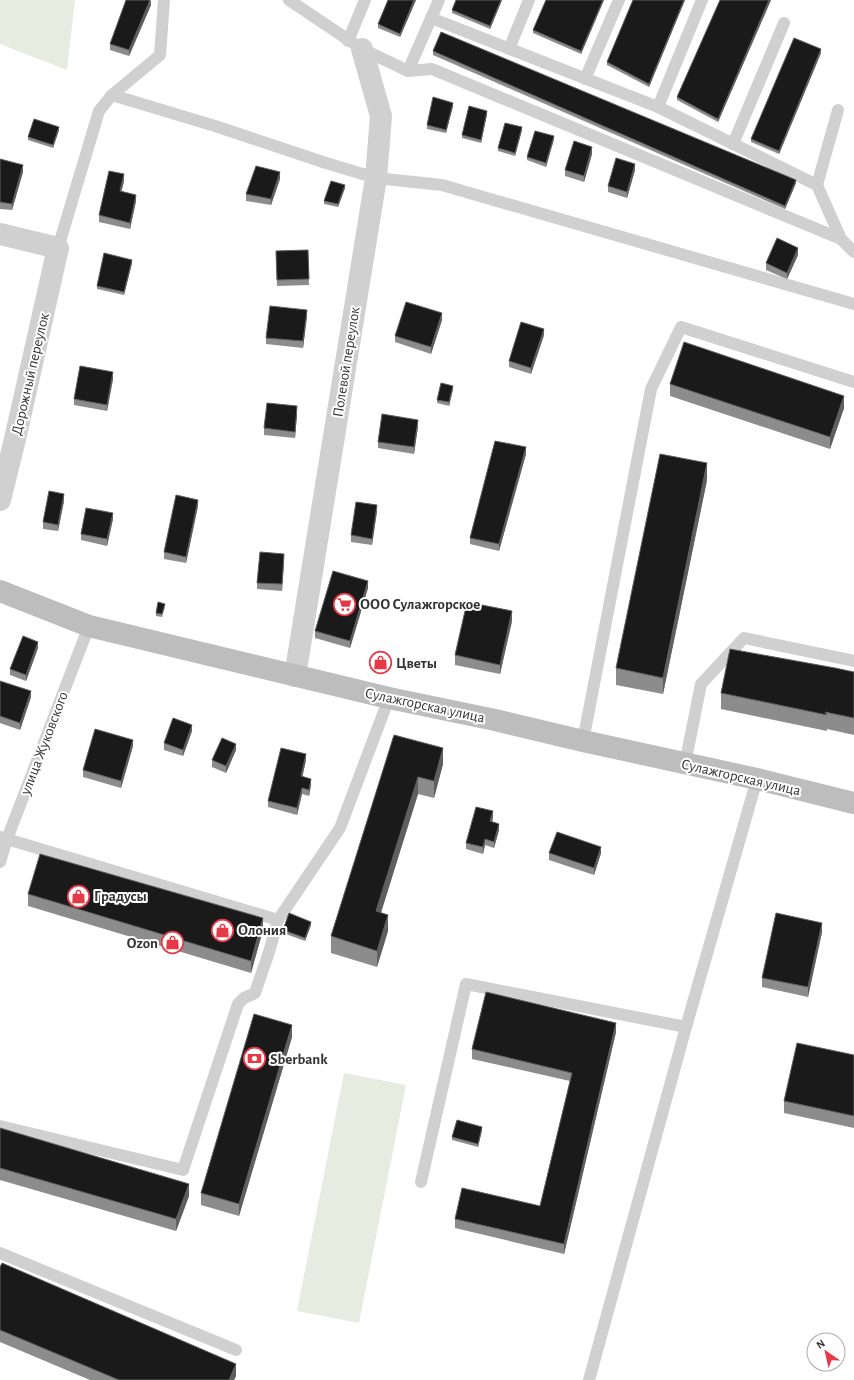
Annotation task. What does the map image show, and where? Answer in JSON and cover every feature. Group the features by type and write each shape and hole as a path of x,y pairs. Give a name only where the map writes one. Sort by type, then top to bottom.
{"main road":[{"name":"Сулажгорская улица","path":"0,590 89,626 389,698 495,720 756,779 854,803"}],"street":[{"name":"Полевой переулок","path":"295,676 376,178 381,116 355,45"},
{"path":"0,234 58,248"},
{"name":"Дорожный переулок","path":"0,500 58,248"}],"lane":[{"path":"58,248 99,111 112,95 160,55 164,0"},
{"path":"289,0 355,45 408,71 432,69 841,239"},
{"path":"355,45 365,0"},
{"path":"408,71 439,0"},
{"path":"509,49 529,0"},
{"path":"586,79 619,0"},
{"path":"658,108 702,0"},
{"path":"431,18 658,108 817,185"},
{"path":"733,144 784,23"},
{"path":"112,95 215,126 376,178 442,185 854,304"},
{"path":"838,110 817,185 841,239 854,252"},
{"path":"583,741 651,389 681,327 854,382"},
{"name":"улица Жуковского","path":"0,862 3,838 89,626"},
{"path":"685,764 701,684 744,638 854,661"},
{"path":"0,1126 183,1170 238,1004 244,998 255,993 278,920 340,828 389,698"},
{"path":"589,1380 756,779"},
{"path":"3,838 278,920"},
{"path":"421,1182 466,984 686,1027"},
{"path":"0,1253 236,1350"}],"shaded area":[{"path":"0,0 75,0 67,70 0,44"},
{"path":"344,1073 406,1085 359,1323 297,1311"}],"building":[{"path":"126,0 150,0 129,50 110,44"},
{"path":"388,0 414,0 400,34 378,24"},
{"path":"456,0 501,0 490,26 452,10"},
{"path":"546,0 603,0 581,51 533,30"},
{"path":"633,0 684,0 649,84 607,62"},
{"path":"720,0 769,0 718,119 677,97"},
{"path":"441,32 796,180 785,206 433,51"},
{"path":"794,38 821,49 779,151 751,139"},
{"path":"433,97 453,103 446,130 427,125"},
{"path":"469,106 487,111 481,140 462,135"},
{"path":"34,119 59,127 53,145 28,137"},
{"path":"505,123 522,127 515,153 498,148"},
{"path":"535,131 554,136 546,163 527,157"},
{"path":"574,141 592,147 584,176 565,170"},
{"path":"616,158 635,164 627,192 608,186"},
{"path":"0,159 23,165 12,204 0,202"},
{"path":"256,166 280,172 271,199 246,194"},
{"path":"109,171 124,174 120,191 136,195 130,223 99,215"},
{"path":"331,181 345,185 338,204 324,201"},
{"path":"777,238 798,248 787,273 766,263"},
{"path":"308,250 309,279 277,280 276,251"},
{"path":"104,253 132,260 124,292 97,286"},
{"path":"406,302 442,313 431,347 395,336"},
{"path":"270,306 307,310 303,341 266,338"},
{"path":"521,322 544,329 531,368 509,361"},
{"path":"684,342 844,396 830,437 670,384"},
{"path":"80,366 113,372 107,405 74,399"},
{"path":"441,383 453,386 449,402 437,400"},
{"path":"267,403 297,406 295,432 264,428"},
{"path":"382,414 418,420 414,447 378,442"},
{"path":"495,441 526,447 499,544 470,538"},
{"path":"660,454 707,463 663,678 616,668"},
{"path":"49,491 64,494 58,525 43,522"},
{"path":"176,495 198,500 186,557 164,552"},
{"path":"356,502 377,505 372,539 351,535"},
{"path":"86,508 113,513 107,539 81,534"},
{"path":"260,552 284,554 282,584 257,583"},
{"name":"ООО Сулажгорское","path":"333,571 368,581 350,641 315,631"},
{"path":"158,602 165,604 162,614 156,613"},
{"path":"467,602 512,611 500,665 455,655"},
{"path":"23,636 38,642 26,675 10,669"},
{"path":"730,649 854,672 854,718 825,712 827,715 721,693"},
{"path":"0,681 31,691 20,723 0,716"},
{"path":"173,718 192,725 183,750 164,743"},
{"path":"95,729 133,740 121,781 83,770"},
{"path":"394,735 443,748 434,781 418,777 376,911 388,915 377,951 331,936"},
{"path":"222,738 236,744 226,766 212,760"},
{"path":"281,748 306,754 301,776 311,779 309,790 302,788 297,808 268,801"},
{"path":"476,807 493,811 490,821 499,824 494,842 485,839 483,847 466,843"},
{"path":"557,832 601,847 594,868 549,853"},
{"path":"40,854 263,918 251,961 28,894"},
{"path":"289,913 311,922 305,938 283,930"},
{"path":"776,913 822,923 808,987 762,978"},
{"path":"486,992 616,1023 564,1244 455,1219 462,1188 540,1206 572,1073 472,1049"},
{"path":"254,1014 292,1025 239,1204 201,1193"},
{"path":"797,1043 854,1055 854,1116 784,1101"},
{"path":"457,1120 482,1127 478,1144 452,1137"},
{"path":"0,1128 189,1184 176,1219 0,1168"},
{"path":"2,1263 236,1364 229,1380 119,1380 0,1330 0,1267"}],"place":[{"name":"ООО Сулажгорское","path":"344,604"},
{"name":"Цветы","path":"380,663"},
{"name":"Градусы","path":"79,896"},
{"name":"Олония","path":"223,930"},
{"name":"Ozon","path":"173,943"},
{"name":"Sberbank","path":"254,1059"}]}
